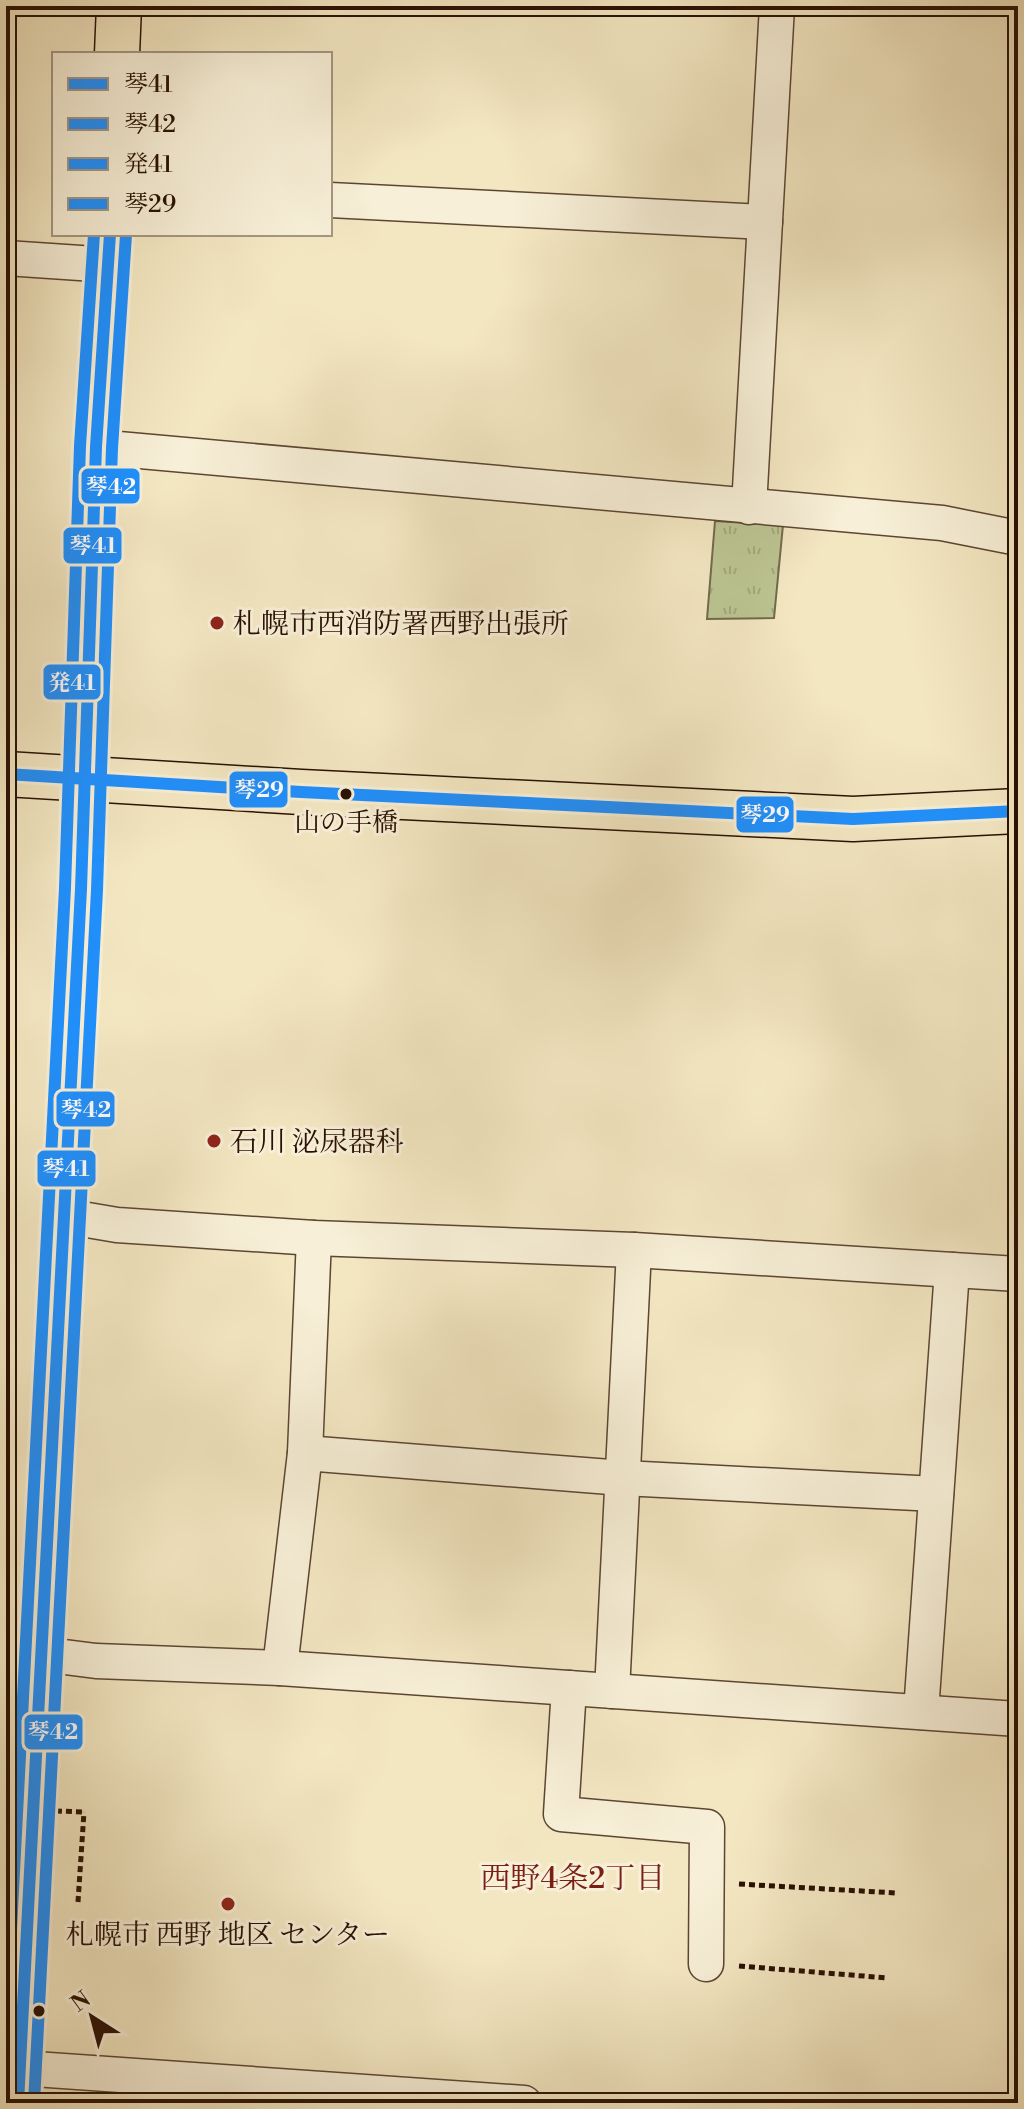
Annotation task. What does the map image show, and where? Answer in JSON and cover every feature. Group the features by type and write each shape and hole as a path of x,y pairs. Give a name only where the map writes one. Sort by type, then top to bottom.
{"main road":[{"path":"117,52 119,6"},
{"path":"19,2085 22,1704 41,1654 85,777 96,447 110,250"},
{"path":"6,774 853,819 1018,811"}],"street":[{"path":"749,507 777,6"},
{"path":"332,200 765,222"},
{"path":"6,258 110,250"},
{"path":"96,447 942,523 1018,538"},
{"path":"64,1216 117,1225 314,1238 634,1250 1018,1274"},
{"path":"280,1668 305,1453 314,1238"},
{"path":"612,1691 634,1250"},
{"path":"921,1712 952,1270"},
{"path":"305,1453 623,1478 936,1494"},
{"path":"41,1654 96,1661 280,1668 1018,1719"},
{"path":"569,1688 561,1814 707,1827 706,1964"},
{"path":"19,2085 524,2103"}],"path":[{"path":"6,1809 84,1812 78,1902"},
{"path":"706,1882 896,1893"},
{"path":"706,1964 888,1978"}],"green space":[{"path":"715,521 783,525 774,618 707,619"}],"transit line":[{"name":"発41","path":"6,2026 65,888 80,446 94,236"},
{"name":"琴41","path":"18,2103 81,889 96,447 110,236"},
{"name":"琴42","path":"34,2103 97,890 112,448 126,236"},
{"name":"琴29","path":"6,774 853,819 1018,811"}],"place":[{"name":"札幌市西消防署西野出張所","path":"217,623"},
{"name":"山の手橋","path":"346,794"},
{"name":"石川 泌尿器科","path":"214,1141"},
{"name":"札幌市 西野 地区 センター","path":"228,1904"}],"district":[{"name":"西野4条2丁目","path":"573,1878"}]}
